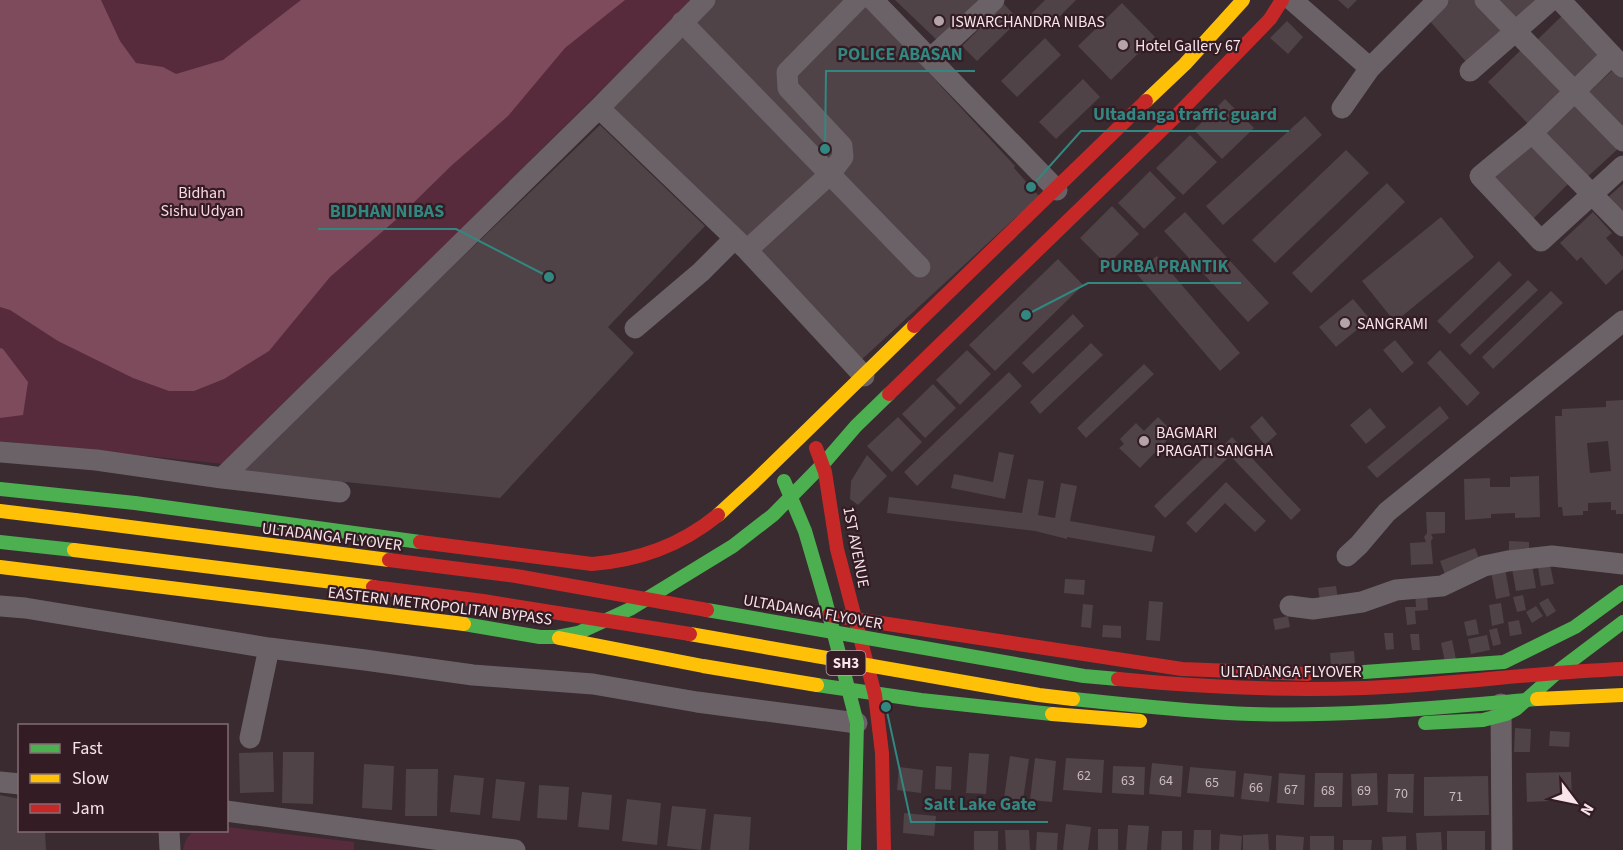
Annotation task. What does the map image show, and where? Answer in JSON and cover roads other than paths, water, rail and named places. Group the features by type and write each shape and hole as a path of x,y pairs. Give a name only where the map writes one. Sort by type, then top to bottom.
{"main road":[{"path":"0,489 135,503 593,564 647,555 675,545 706,525 748,489 1058,190 1185,64 1243,0"},
{"name":"EASTERN METROPOLITAN BYPASS","path":"0,567 463,624 540,637 557,638 578,633 630,609 683,578 733,546 773,514 871,411 1175,117 1270,19 1282,0"},
{"name":"1ST AVENUE","path":"808,431 824,463 830,489 837,548 875,694 884,771 884,850"},
{"path":"774,462 791,494 805,531 857,723 854,850"},
{"name":"ULTADANGA FLYOVER","path":"0,511 516,576 1084,676 1131,681 1262,689 1365,688 1623,669"},
{"name":"SH3","path":"0,542 483,601 677,631 1039,695 1153,708 1251,714 1339,713 1562,697 1623,695"},
{"path":"1350,674 1504,662 1575,627 1623,592"},
{"path":"829,615 1182,669 1326,675"},
{"path":"1196,725 1307,727 1476,721 1501,716 1517,709 1540,685 1623,622"},
{"path":"557,638 655,658 847,691 1079,717 1149,722"}],"street":[{"path":"222,478 599,108 705,0"},
{"path":"635,328 701,272 741,244 829,175 843,157 842,146 788,88 787,72 858,0"},
{"path":"873,0 1058,190"},
{"path":"930,59 994,0"},
{"path":"1292,0 1370,68"},
{"path":"1342,108 1370,68 1438,0"},
{"path":"1485,0 1623,141"},
{"path":"1470,71 1551,0"},
{"path":"1560,0 1618,61 1575,91 1532,133 1480,176 1540,241 1623,166"},
{"path":"682,22 920,267"},
{"path":"599,108 741,244 864,376"},
{"path":"1532,133 1623,226"},
{"path":"1347,556 1387,512 1623,321"},
{"path":"0,452 96,460 340,492"},
{"path":"1290,606 1314,609 1362,602 1396,590 1442,586 1484,566 1508,561 1552,556 1623,564"},
{"path":"0,606 25,608 269,648 473,675 593,684 696,702 857,723"},
{"path":"250,738 269,648"},
{"path":"1502,850 1501,716 1504,662"},
{"path":"0,782 18,784"},
{"path":"228,811 442,845 515,850"},
{"path":"170,832 170,850"}],"place":[{"name":"ISWARCHANDRA NIBAS","path":"939,21"},
{"name":"Hotel Gallery 67","path":"1123,45"},
{"name":"POLICE ABASAN","path":"825,149"},
{"name":"Ultadanga traffic guard","path":"1031,187"},
{"name":"BIDHAN NIBAS","path":"549,277"},
{"name":"PURBA PRANTIK","path":"1026,315"},
{"name":"SANGRAMI","path":"1345,323"},
{"name":"BAGMARI PRAGATI SANGHA","path":"1144,441"},
{"name":"Salt Lake Gate","path":"886,707"}],"park label":[{"name":"Bidhan Sishu Udyan","path":"202,201"}]}
